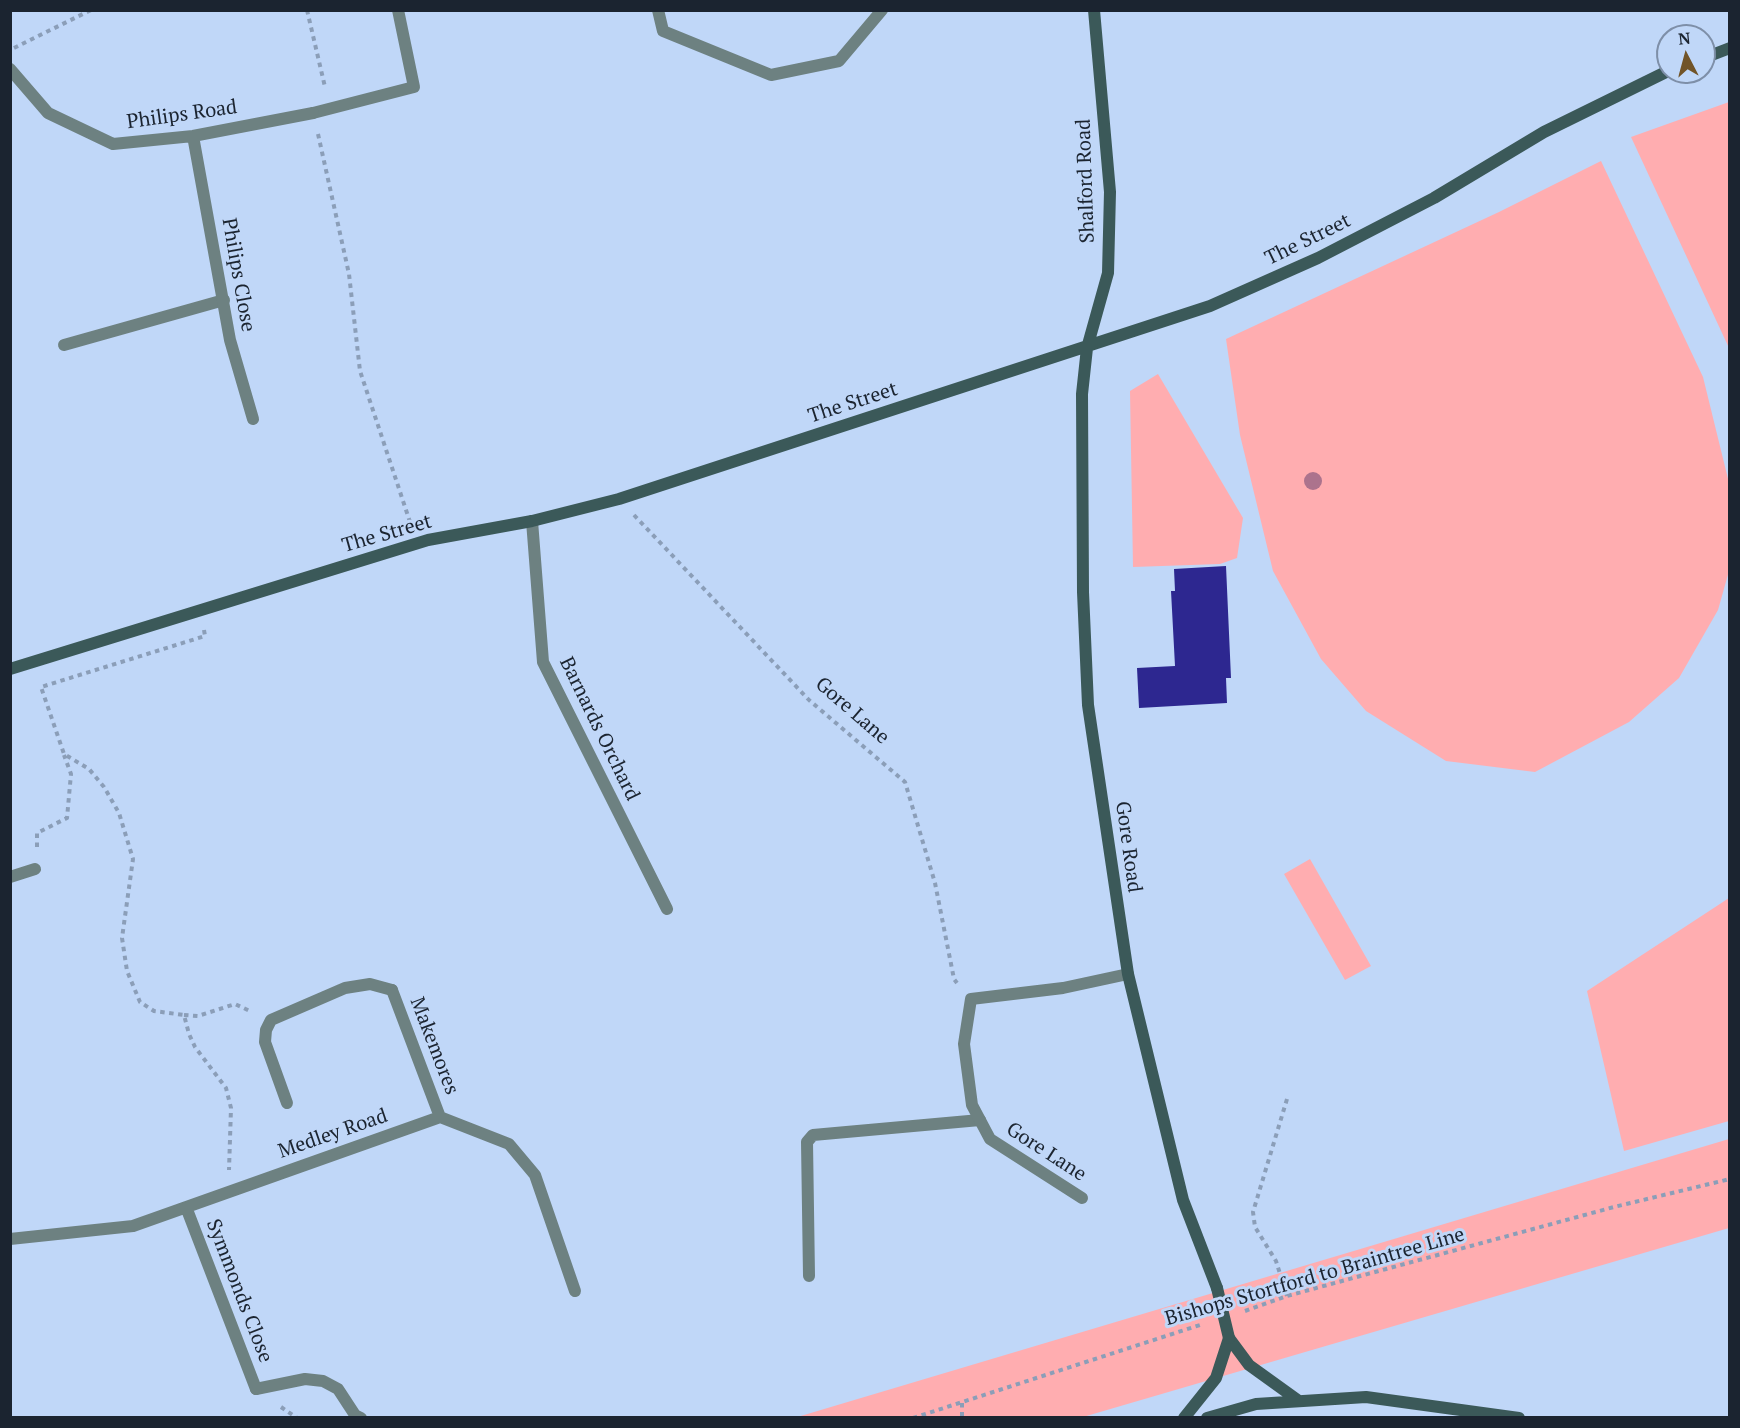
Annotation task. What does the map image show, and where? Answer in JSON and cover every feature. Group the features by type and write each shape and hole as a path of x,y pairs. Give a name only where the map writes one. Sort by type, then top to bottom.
{"street":[{"name":"Philips Road","path":"10,69 48,113 113,144 193,136 313,113 414,87 398,10"},
{"path":"658,10 663,31 771,75 839,61 882,10"},
{"name":"Shalford Road","path":"1087,348 1108,273 1110,192 1094,10"},
{"name":"The Street","path":"10,669 428,540 532,521 619,499 1210,306 1318,258 1434,198 1544,132 1656,77"},
{"name":"Philips Close","path":"193,136 230,340 253,419"},
{"path":"64,345 224,300"},
{"name":"Gore Road","path":"1087,348 1082,394 1083,592 1088,705 1128,974 1183,1200 1217,1288 1229,1338"},
{"name":"Barnards Orchard","path":"532,521 543,663 667,909"},
{"path":"10,877 35,869"},
{"path":"970,999 1063,988 1128,974"},
{"name":"Makemores","path":"271,1020 345,988 370,984 392,990 440,1117"},
{"name":"Gore Lane","path":"970,999 964,1044 972,1105 990,1139 1082,1198"},
{"path":"271,1020 266,1030 265,1042 287,1103"},
{"path":"440,1117 509,1144 535,1175 575,1291"},
{"name":"Medley Road","path":"10,1239 133,1226 440,1117"},
{"path":"809,1276 807,1142 813,1135 980,1120"},
{"name":"Symmonds Close","path":"186,1207 256,1389 305,1379 323,1381 338,1389 355,1415 362,1418"},
{"path":"1229,1338 1249,1365 1299,1401"},
{"path":"1184,1418 1216,1378 1229,1338"},
{"path":"1207,1418 1256,1404 1366,1397 1519,1418"}],"path":[{"path":"10,50 91,10"},
{"path":"307,10 330,109"},
{"path":"313,113 349,274 360,371 408,520 428,540"},
{"name":"Gore Lane","path":"619,499 809,700 905,782 935,883 954,979 970,999"},
{"path":"35,869 37,833 67,818 71,774 41,687"},
{"path":"64,754 89,769 104,787 119,813 130,841 133,859 122,938 123,953 133,988 141,1002 154,1011 198,1016 235,1004 271,1020"},
{"path":"184,1015 189,1034 226,1088 231,1108 229,1192"},
{"path":"1287,1099 1253,1212 1255,1227 1276,1261 1287,1296"},
{"name":"Bishops Stortford to Braintree Line","path":"1240,1312 1287,1296 1614,1207 1730,1179"},
{"name":"Bishops Stortford to Braintree Line","path":"913,1418 1206,1323"},
{"path":"962,1403 962,1418"}],"shaded area":[{"path":"1730,102 1729,348 1631,137"},
{"path":"1601,161 1703,377 1729,483 1729,571 1718,610 1679,678 1629,722 1535,772 1446,761 1366,711 1321,659 1273,571 1240,435 1226,339 1499,212"},
{"path":"1158,374 1243,518 1237,558 1220,564 1133,567 1130,391"},
{"path":"1310,859 1371,966 1345,980 1284,874"},
{"path":"1729,898 1729,1121 1624,1151 1587,991"},
{"path":"1729,1139 1729,1228 1083,1417 794,1418"}],"building":[{"path":"1226,566 1231,678 1226,678 1227,703 1139,708 1137,668 1175,666 1171,591 1175,591 1174,569"}]}
